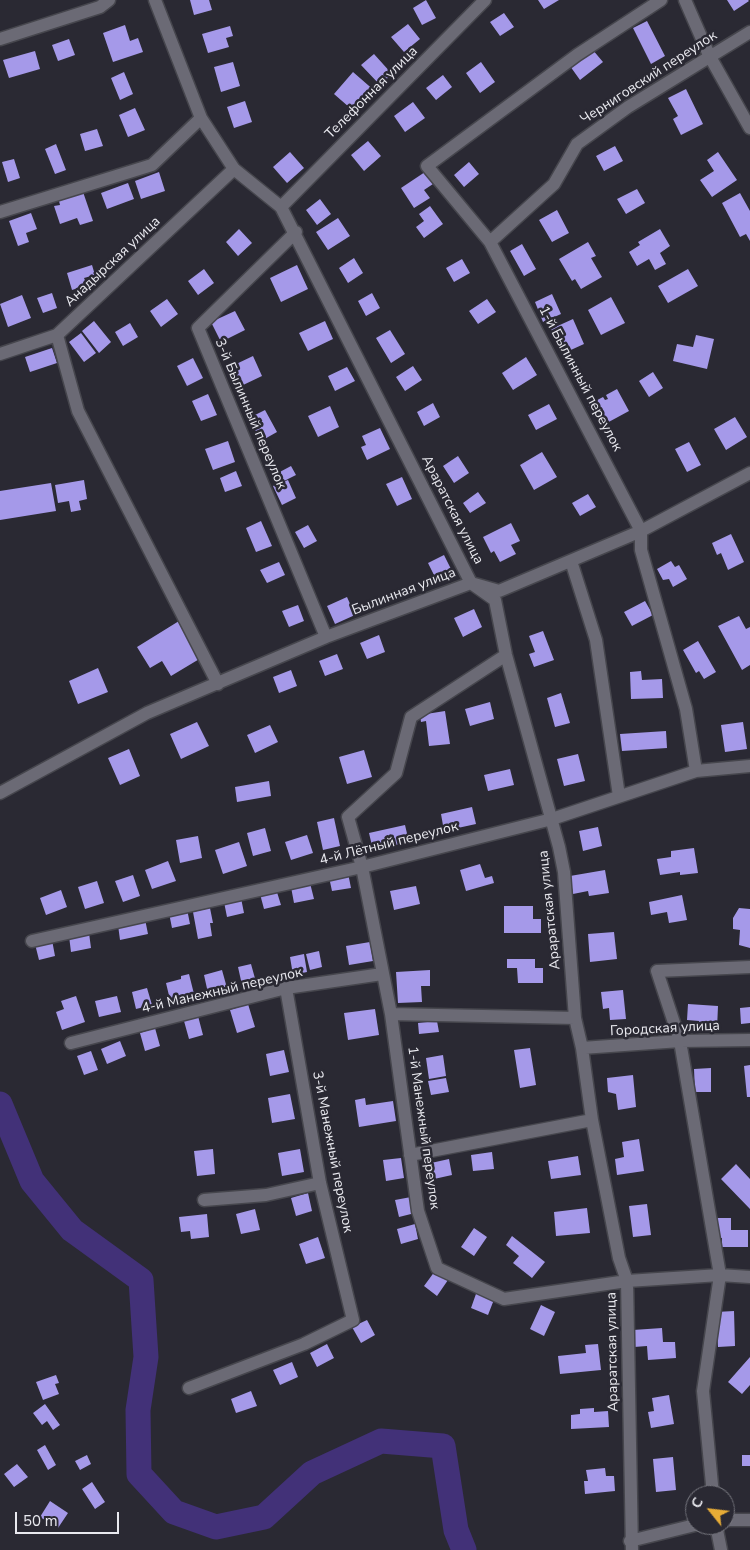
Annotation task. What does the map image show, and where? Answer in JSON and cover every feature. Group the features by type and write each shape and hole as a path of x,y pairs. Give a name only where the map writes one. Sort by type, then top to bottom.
{"street":[{"path":"0,39 100,7 109,0"},
{"path":"155,0 202,118 234,169 281,207"},
{"name":"Телефонная улица","path":"281,207 485,0"},
{"name":"1-й Былинный переулок","path":"642,531 490,242 427,166 577,55 661,0"},
{"path":"685,0 710,55 750,128"},
{"name":"Черниговский переулок","path":"490,242 554,184 577,144 628,107 750,32"},
{"path":"0,212 152,165 202,118"},
{"name":"Анадырская улица","path":"0,354 57,335 234,169"},
{"name":"Араратская улица","path":"281,207 296,232 471,582 495,600 506,655 552,819 564,872 575,1018 582,1048 592,1120 618,1258 627,1281 631,1545"},
{"name":"3-й Былинный переулок","path":"296,232 198,328 326,637"},
{"path":"57,335 78,411 218,684"},
{"name":"Былинная улица","path":"0,793 147,713 326,637 471,582 499,591 642,531 750,473"},
{"path":"642,531 640,550 686,708 696,771"},
{"path":"571,561 596,640 619,796"},
{"name":"1-й Манежный переулок","path":"506,655 411,717 396,773 348,817 362,867 391,1014 418,1211 437,1268 504,1299 627,1281 720,1275 750,1277"},
{"name":"4-й Лётный переулок","path":"32,941 362,867 552,819 696,771 750,766"},
{"path":"712,1485 703,1391 720,1275 680,1041 657,971 750,967"},
{"name":"4-й Манежный переулок","path":"71,1043 286,988 382,974"},
{"name":"3-й Манежный переулок","path":"189,1388 304,1344 353,1320 320,1183 286,988"},
{"path":"391,1014 575,1018"},
{"name":"Городская улица","path":"582,1048 680,1041 750,1040"},
{"path":"410,1155 592,1120"},
{"path":"204,1200 266,1195 320,1183"},
{"path":"735,1520 750,1520"},
{"path":"631,1545 685,1528"},
{"path":"718,1535 721,1550"}],"building":[{"path":"190,0 209,0 212,10 194,15"},
{"path":"426,0 436,18 422,25 413,8"},
{"path":"538,0 559,0 544,9"},
{"path":"727,0 748,0 749,1 734,11"},
{"path":"504,13 514,27 500,36 490,22"},
{"path":"647,21 665,56 651,64 633,28"},
{"path":"408,24 420,39 404,52 391,37"},
{"path":"125,25 130,41 138,38 143,52 113,62 103,33"},
{"path":"230,26 233,36 226,38 229,47 208,53 202,34"},
{"path":"69,39 75,55 58,61 52,45"},
{"path":"592,49 603,62 580,80 570,66"},
{"path":"35,51 40,69 9,78 3,60"},
{"path":"374,54 392,74 380,85 361,65"},
{"path":"233,62 240,86 221,92 214,67"},
{"path":"481,62 495,82 480,93 466,73"},
{"path":"124,72 133,94 120,100 111,78"},
{"path":"353,72 376,92 357,114 334,94"},
{"path":"443,75 452,87 436,100 426,88"},
{"path":"686,89 703,124 681,135 673,119 678,116 668,98"},
{"path":"245,101 252,122 234,128 227,107"},
{"path":"413,102 425,118 405,132 394,116"},
{"path":"135,108 145,130 128,137 119,115"},
{"path":"97,129 103,146 85,151 80,134"},
{"path":"368,141 381,156 364,171 351,155"},
{"path":"56,144 66,170 55,174 45,149"},
{"path":"615,146 623,161 604,171 596,156"},
{"path":"290,152 304,168 287,183 273,167"},
{"path":"718,152 737,180 712,197 700,180 714,171 707,160"},
{"path":"14,159 20,178 8,182 2,162"},
{"path":"469,162 479,174 464,187 454,175"},
{"path":"159,172 165,191 141,199 135,181"},
{"path":"425,172 433,184 424,190 430,198 414,208 401,188"},
{"path":"128,183 134,199 107,209 101,193"},
{"path":"82,189 93,221 80,225 77,218 60,224 54,206 60,205 58,197"},
{"path":"637,189 645,203 626,214 617,199"},
{"path":"740,193 750,211 750,241 746,234 740,237 722,203"},
{"path":"320,199 331,214 317,225 306,210"},
{"path":"430,206 443,224 424,238 416,227 424,221 419,214"},
{"path":"557,210 569,233 552,242 539,220"},
{"path":"31,213 37,229 26,233 29,242 18,246 9,221"},
{"path":"338,218 350,236 328,250 316,232"},
{"path":"239,229 252,243 238,256 226,242"},
{"path":"660,229 670,246 660,253 666,264 655,270 649,259 637,266 629,252 640,245 638,242"},
{"path":"588,242 596,256 591,258 602,277 581,289 575,279 572,281 559,259"},
{"path":"522,244 536,269 524,276 510,251"},
{"path":"354,258 363,273 348,283 339,268"},
{"path":"462,259 470,273 454,282 446,268"},
{"path":"92,265 95,275 84,278 87,285 72,290 67,273"},
{"path":"297,265 308,289 281,302 270,278"},
{"path":"204,269 214,283 198,295 188,281"},
{"path":"688,269 698,286 668,303 658,286"},
{"path":"52,293 57,308 43,313 37,298"},
{"path":"372,293 380,308 366,316 358,301"},
{"path":"552,294 561,314 543,322 535,302"},
{"path":"22,295 31,318 8,327 0,304"},
{"path":"611,297 625,323 601,335 588,310"},
{"path":"167,299 178,314 161,327 150,311"},
{"path":"487,299 496,312 478,324 469,311"},
{"path":"235,311 245,330 221,342 211,322"},
{"path":"573,319 584,344 562,354 551,329"},
{"path":"94,321 111,342 99,353 82,331"},
{"path":"325,321 333,339 308,351 299,333"},
{"path":"130,323 138,337 123,346 115,332"},
{"path":"390,330 405,354 391,363 376,338"},
{"path":"81,333 96,353 84,362 69,342"},
{"path":"696,335 714,339 707,369 673,361 677,344 693,347"},
{"path":"52,348 57,363 30,372 25,357"},
{"path":"253,356 262,376 241,386 232,366"},
{"path":"526,357 537,375 513,390 502,373"},
{"path":"193,358 203,378 187,386 177,366"},
{"path":"413,366 422,380 405,391 396,377"},
{"path":"347,367 355,381 335,391 328,376"},
{"path":"653,372 663,388 649,397 639,381"},
{"path":"617,389 629,411 605,424 599,413 594,416 588,405 603,397 605,400 608,399 606,395"},
{"path":"208,394 217,415 201,421 192,401"},
{"path":"433,403 440,417 424,426 417,412"},
{"path":"549,404 557,419 536,430 528,415"},
{"path":"330,406 339,427 318,437 308,416"},
{"path":"265,410 277,432 261,441 249,418"},
{"path":"735,417 747,437 726,450 714,429"},
{"path":"380,428 390,449 367,460 361,447 366,445 362,436"},
{"path":"228,441 235,462 213,470 205,449"},
{"path":"689,442 701,465 687,472 675,449"},
{"path":"542,452 557,477 534,490 520,465"},
{"path":"458,456 469,473 454,483 443,466"},
{"path":"291,466 296,475 280,483 276,474"},
{"path":"236,471 242,486 225,492 220,478"},
{"path":"402,477 412,499 397,506 386,484"},
{"path":"84,480 87,499 79,501 81,510 71,512 69,501 58,503 55,485"},
{"path":"288,480 296,498 282,505 273,486"},
{"path":"51,483 56,511 0,520 0,491"},
{"path":"478,492 486,503 470,513 463,503"},
{"path":"588,494 596,507 580,516 572,503"},
{"path":"261,521 272,546 256,552 246,528"},
{"path":"511,523 520,541 511,545 516,554 500,562 494,551 491,553 483,537"},
{"path":"308,525 317,541 304,548 295,532"},
{"path":"731,534 744,562 728,570 721,553 717,555 712,543"},
{"path":"444,555 451,569 435,577 428,563"},
{"path":"671,561 675,567 679,565 687,579 673,587 669,579 663,580 657,569"},
{"path":"279,562 285,575 267,583 260,570"},
{"path":"347,597 355,615 335,624 327,606"},
{"path":"645,601 653,615 632,626 624,612"},
{"path":"298,605 304,621 289,627 282,611"},
{"path":"474,609 482,627 463,637 454,618"},
{"path":"739,616 746,629 750,627 750,665 742,670 718,626"},
{"path":"179,621 201,658 171,676 162,661 150,668 137,647"},
{"path":"543,631 554,660 534,667 529,654 535,652 529,636"},
{"path":"379,635 385,652 367,659 360,643"},
{"path":"698,641 716,672 704,679 699,671 696,673 683,650"},
{"path":"337,654 343,669 325,676 319,661"},
{"path":"98,668 108,692 78,704 69,681"},
{"path":"291,670 297,686 279,693 273,677"},
{"path":"641,671 642,680 662,679 663,698 631,699 630,672"},
{"path":"561,693 570,723 555,727 547,698"},
{"path":"490,702 494,719 470,726 465,709"},
{"path":"445,711 450,744 429,746 426,721 421,722 420,715"},
{"path":"197,722 209,746 181,759 170,734"},
{"path":"743,722 747,749 725,752 721,725"},
{"path":"270,725 278,742 255,753 247,735"},
{"path":"666,731 667,748 622,751 620,734"},
{"path":"129,749 140,776 120,785 108,758"},
{"path":"364,750 372,777 347,784 339,757"},
{"path":"578,754 585,781 564,786 557,759"},
{"path":"510,769 514,785 488,791 484,775"},
{"path":"269,781 271,796 237,802 235,787"},
{"path":"472,807 476,824 444,831 441,814"},
{"path":"334,818 340,846 323,850 317,822"},
{"path":"405,825 409,842 373,850 369,833"},
{"path":"598,827 602,846 583,851 579,831"},
{"path":"265,828 271,851 253,856 247,833"},
{"path":"307,835 313,853 291,860 285,842"},
{"path":"198,836 202,858 180,863 176,840"},
{"path":"239,842 247,866 223,874 215,850"},
{"path":"694,848 698,873 680,875 680,872 660,875 657,859 671,857 671,851"},
{"path":"168,861 176,881 152,889 145,870"},
{"path":"480,864 485,878 492,876 494,883 466,891 460,870"},
{"path":"605,870 609,893 589,896 588,891 573,894 570,876"},
{"path":"348,873 351,888 332,891 329,877"},
{"path":"133,875 140,896 123,902 115,881"},
{"path":"97,881 104,903 85,909 78,887"},
{"path":"310,883 314,899 294,903 291,887"},
{"path":"416,886 420,904 394,910 390,891"},
{"path":"276,889 281,905 264,909 260,894"},
{"path":"61,890 67,907 46,915 40,898"},
{"path":"682,895 687,920 669,923 667,912 651,915 649,902"},
{"path":"241,898 244,913 227,917 224,902"},
{"path":"504,906 533,906 533,919 541,919 541,933 504,933"},
{"path":"210,908 213,923 210,923 212,936 198,939 193,912"},
{"path":"739,908 750,909 750,948 739,945 740,930 733,929 733,918"},
{"path":"187,909 190,924 172,928 169,913"},
{"path":"145,919 148,934 120,940 118,925"},
{"path":"614,932 617,959 590,962 588,934"},
{"path":"89,933 91,948 71,952 69,936"},
{"path":"52,940 55,956 39,960 35,944"},
{"path":"370,942 373,961 349,965 346,946"},
{"path":"319,951 322,967 310,970 306,954"},
{"path":"304,954 307,972 293,975 290,957"},
{"path":"507,959 535,959 535,968 543,968 543,983 518,983 517,968 507,968"},
{"path":"251,964 256,982 242,985 238,967"},
{"path":"222,970 227,988 208,993 204,975"},
{"path":"430,970 430,986 421,986 422,1002 398,1003 396,972"},
{"path":"189,974 195,998 171,1004 166,983 181,979 181,976"},
{"path":"147,988 152,1005 136,1009 132,992"},
{"path":"623,990 626,1019 610,1020 609,1008 603,1009 601,992"},
{"path":"76,996 85,1022 62,1030 56,1012 64,1009 61,1001"},
{"path":"117,996 121,1012 99,1017 95,1001"},
{"path":"248,1004 255,1027 237,1033 230,1010"},
{"path":"688,1004 718,1006 717,1029 699,1028 699,1021 687,1020"},
{"path":"750,1007 750,1023 741,1024 740,1008"},
{"path":"375,1009 379,1035 348,1040 344,1013"},
{"path":"198,1016 203,1035 189,1039 184,1021"},
{"path":"437,1021 439,1032 419,1034 418,1023"},
{"path":"155,1028 160,1046 145,1051 140,1033"},
{"path":"120,1041 126,1056 107,1064 101,1049"},
{"path":"530,1048 536,1085 520,1088 514,1050"},
{"path":"284,1050 289,1072 270,1076 266,1054"},
{"path":"91,1051 98,1070 84,1075 77,1056"},
{"path":"443,1055 446,1076 429,1079 426,1058"},
{"path":"750,1065 750,1097 747,1097 744,1066"},
{"path":"711,1068 711,1092 695,1092 694,1069"},
{"path":"633,1075 636,1107 618,1110 616,1094 608,1092 607,1078"},
{"path":"446,1078 449,1092 431,1095 428,1081"},
{"path":"290,1094 295,1119 272,1123 268,1098"},
{"path":"365,1098 366,1105 393,1101 396,1121 359,1127 355,1100"},
{"path":"639,1139 644,1171 617,1175 615,1159 624,1157 622,1142"},
{"path":"213,1149 215,1174 197,1176 194,1151"},
{"path":"300,1149 304,1172 282,1176 278,1153"},
{"path":"492,1152 494,1169 473,1171 471,1155"},
{"path":"578,1156 581,1175 551,1179 548,1161"},
{"path":"401,1158 404,1178 386,1181 383,1160"},
{"path":"449,1159 452,1175 434,1179 431,1163"},
{"path":"736,1164 750,1179 750,1209 721,1179"},
{"path":"308,1193 312,1211 296,1216 291,1198"},
{"path":"411,1197 415,1213 399,1217 395,1200"},
{"path":"647,1204 651,1235 633,1237 629,1206"},
{"path":"587,1208 590,1233 556,1236 554,1212"},
{"path":"255,1209 260,1230 241,1234 236,1214"},
{"path":"207,1214 209,1237 191,1239 190,1231 181,1232 179,1217"},
{"path":"717,1218 731,1218 731,1230 748,1230 748,1247 722,1247 722,1238 717,1238"},
{"path":"415,1224 418,1239 401,1244 397,1229"},
{"path":"474,1228 487,1237 474,1256 461,1247"},
{"path":"512,1236 545,1262 532,1278 513,1263 519,1256 506,1245"},
{"path":"318,1237 325,1258 306,1264 299,1244"},
{"path":"435,1271 448,1280 437,1296 424,1286"},
{"path":"477,1291 495,1297 488,1315 471,1308"},
{"path":"541,1305 555,1312 544,1336 530,1329"},
{"path":"734,1311 735,1346 718,1347 716,1312"},
{"path":"367,1320 375,1335 361,1343 352,1327"},
{"path":"662,1328 663,1342 675,1342 676,1358 648,1360 647,1346 634,1347 633,1330"},
{"path":"327,1344 334,1358 317,1367 310,1353"},
{"path":"598,1344 601,1370 560,1374 558,1356 586,1353 585,1345"},
{"path":"750,1357 750,1385 742,1394 728,1382"},
{"path":"292,1362 298,1377 280,1385 273,1370"},
{"path":"56,1375 59,1383 55,1384 59,1394 43,1400 36,1382"},
{"path":"251,1391 257,1406 236,1413 231,1399"},
{"path":"669,1395 674,1424 651,1428 648,1412 654,1411 652,1398"},
{"path":"45,1404 60,1425 53,1430 47,1421 42,1425 33,1413"},
{"path":"594,1408 594,1412 608,1411 609,1427 571,1429 571,1415 580,1414 580,1409"},
{"path":"45,1445 56,1465 48,1470 37,1450"},
{"path":"87,1455 91,1464 80,1470 75,1461"},
{"path":"742,1455 750,1455 750,1466 742,1466"},
{"path":"673,1457 676,1490 656,1492 653,1459"},
{"path":"17,1464 28,1477 14,1487 4,1474"},
{"path":"605,1468 606,1476 614,1476 615,1491 585,1494 584,1481 588,1481 586,1470"},
{"path":"92,1482 105,1502 95,1509 82,1489"},
{"path":"50,1501 68,1513 58,1528 40,1517"}],"waterway":[{"path":"0,1104 32,1181 72,1230 141,1280 146,1357 138,1410 139,1474 174,1512 216,1527 264,1517 312,1473 381,1441 443,1446 456,1530 464,1550"}]}
